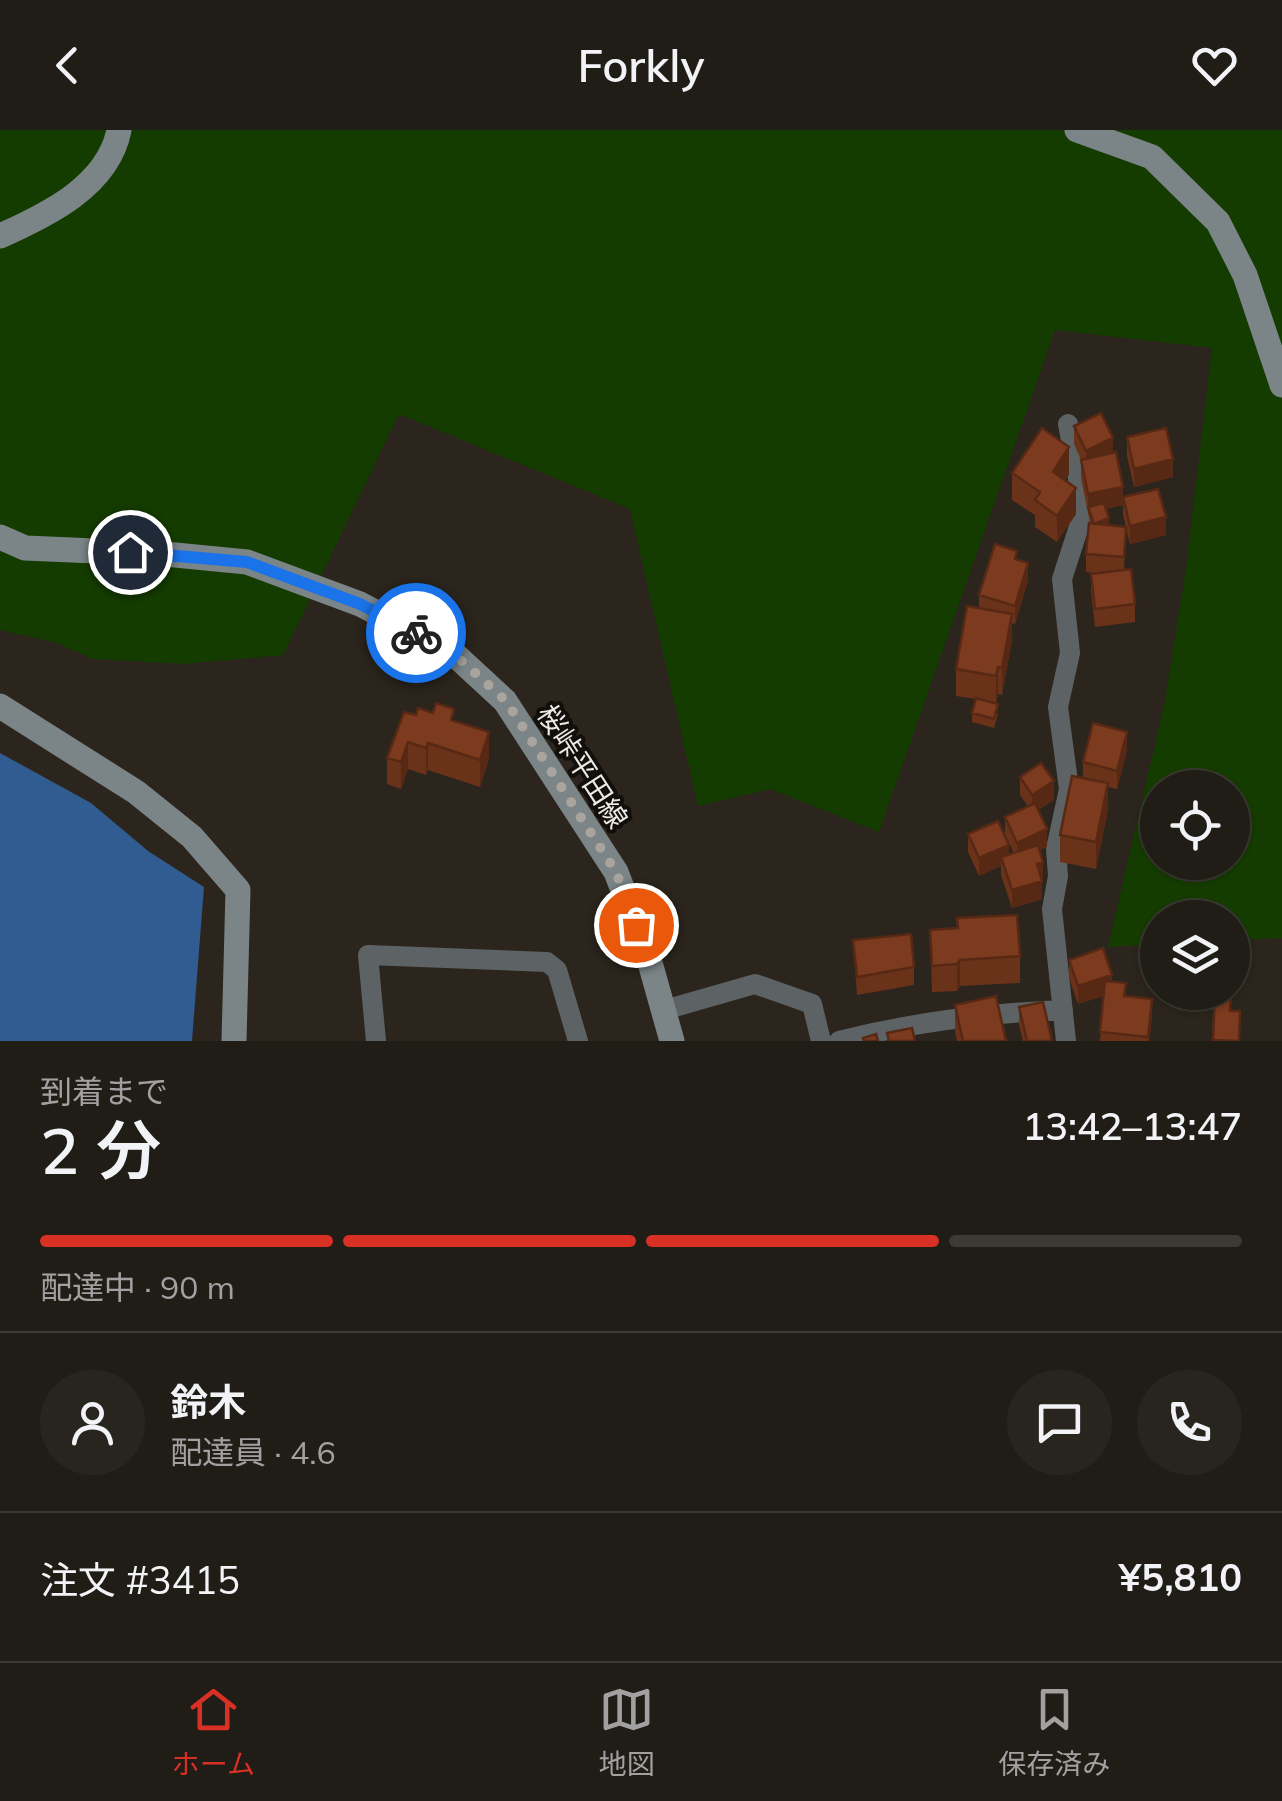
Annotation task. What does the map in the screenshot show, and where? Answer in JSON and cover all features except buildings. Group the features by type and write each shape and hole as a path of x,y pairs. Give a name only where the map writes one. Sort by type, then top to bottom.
{"main road":[{"path":"0,236 50,214 90,182 116,145 120,130"},
{"path":"1077,130 1152,157 1218,222 1245,275 1282,385"},
{"name":"桜峠平田線","path":"0,537 25,548 247,562 360,604 452,652 506,701 616,872 672,1041"},
{"path":"0,706 136,792 192,837 238,890 234,1041"}],"street":[{"path":"1066,1041 1052,909 1058,876 1056,849 1069,789 1058,706 1070,653 1062,578 1084,511 1068,424"},
{"path":"376,1041 368,955 547,962 557,970 578,1041"},
{"path":"664,1010 755,984 812,1004 821,1041"},
{"path":"840,1041 921,1023 1003,1012 1063,1010"}],"green space":[{"path":"0,130 1282,130 1282,938 1250,939 1250,900 1140,900 1140,945 1108,947 1140,809 1140,880 1250,880 1250,770 1149,770 1164,706 1186,569 1212,348 1055,330 879,832 770,789 698,806 630,509 399,414 283,655 184,664 93,659 54,642 0,630"}],"water":[{"path":"0,753 91,803 148,851 204,887 192,1041 0,1041"}],"way so far":[{"path":"416,633 452,652 506,701 616,872 636,925"}],"route":[{"path":"130,552 247,562 360,604 416,633"}]}
